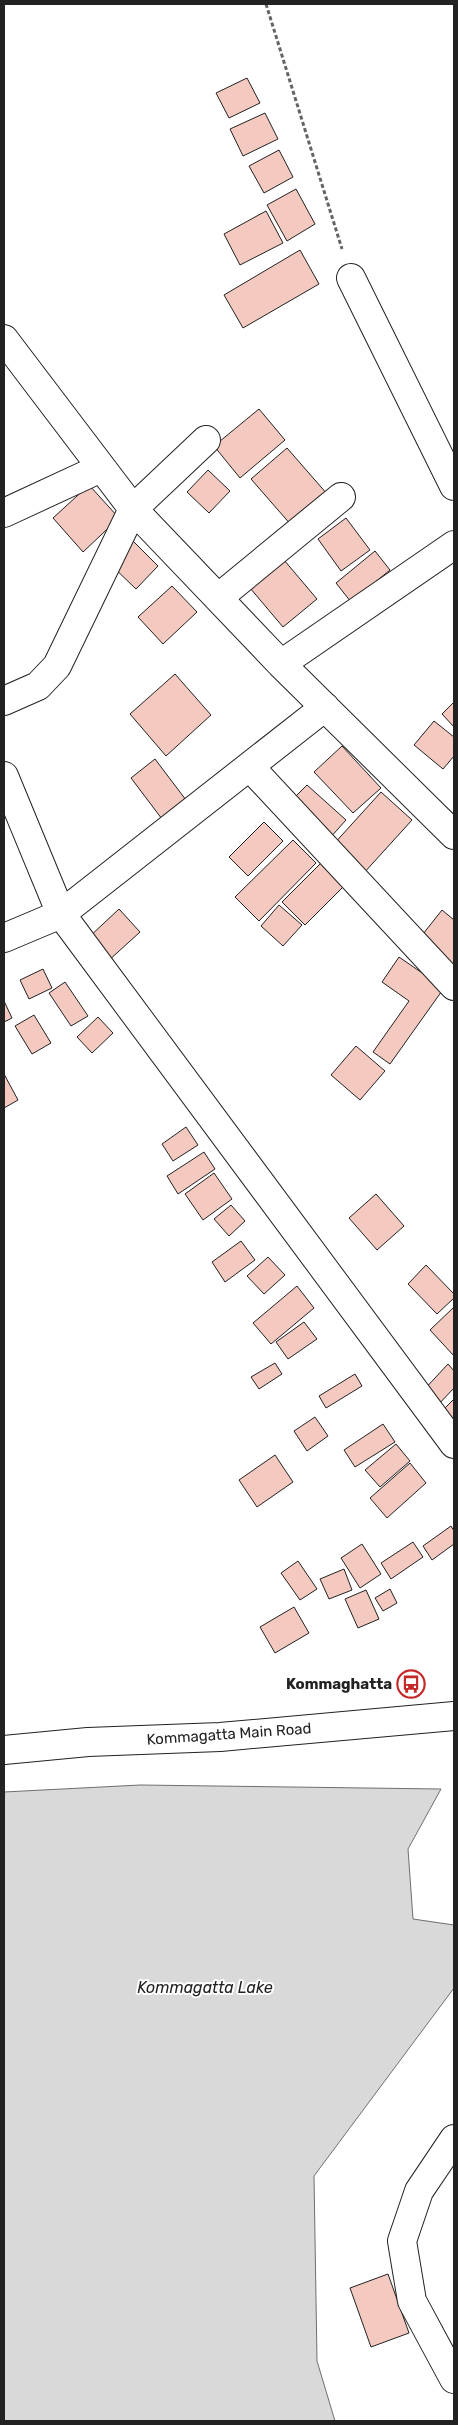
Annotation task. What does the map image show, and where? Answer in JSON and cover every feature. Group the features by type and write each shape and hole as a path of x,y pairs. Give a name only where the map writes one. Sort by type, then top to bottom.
{"street":[{"path":"351,278 454,486"},
{"path":"4,342 133,509 281,664 454,835"},
{"path":"4,701 38,686 57,666 133,509 206,440"},
{"path":"4,513 101,468"},
{"path":"218,598 342,497"},
{"path":"281,664 454,545"},
{"path":"4,938 61,914 325,707"},
{"path":"250,767 454,986"},
{"path":"4,776 61,914 454,1444"},
{"name":"Kommagatta Main Road","path":"4,1750 88,1742 220,1737 454,1716"},
{"path":"454,2139 419,2191 402,2241 412,2300 454,2379"},
{"path":"419,2191 454,2174"}],"path":[{"path":"266,4 351,278"}],"water":[{"name":"Kommagatta Lake","path":"140,1785 441,1789 408,1849 413,1919 454,1925 454,1988 314,2176 317,2361 335,2421 4,2421 4,1792"}],"building":[{"path":"247,78 260,103 229,118 216,93"},
{"path":"265,113 278,139 243,156 230,129"},
{"path":"279,150 293,177 264,193 249,166"},
{"path":"296,189 315,224 287,241 267,205"},
{"path":"266,211 283,243 240,265 224,234"},
{"path":"300,250 319,284 243,328 224,295"},
{"path":"259,409 285,440 240,478 214,446"},
{"path":"287,448 328,495 292,526 251,479"},
{"path":"208,470 230,491 209,513 187,492"},
{"path":"89,485 119,518 83,552 53,518"},
{"path":"346,518 370,550 341,571 318,539"},
{"path":"133,541 158,566 136,589 110,564"},
{"path":"375,551 390,570 351,602 336,583"},
{"path":"284,560 317,599 283,627 250,588"},
{"path":"172,586 197,612 163,644 138,617"},
{"path":"175,674 211,715 166,756 130,714"},
{"path":"454,702 454,727 442,714"},
{"path":"434,721 454,737 454,756 443,769 414,745"},
{"path":"342,746 381,788 353,813 314,772"},
{"path":"155,759 186,800 162,819 131,778"},
{"path":"307,785 346,820 329,839 289,803"},
{"path":"381,792 412,820 363,874 332,846"},
{"path":"264,822 283,841 248,876 229,857"},
{"path":"293,840 316,863 259,921 235,897"},
{"path":"325,859 348,882 305,925 282,902"},
{"path":"279,905 302,925 283,946 261,926"},
{"path":"119,909 140,932 107,962 87,939"},
{"path":"442,910 454,920 454,968 419,939"},
{"path":"399,957 444,988 390,1064 373,1052 409,1001 382,982"},
{"path":"43,969 52,988 29,999 20,980"},
{"path":"65,982 88,1016 71,1026 49,993"},
{"path":"4,1001 12,1018 4,1022"},
{"path":"34,1015 51,1043 32,1054 15,1026"},
{"path":"98,1017 113,1033 92,1053 77,1037"},
{"path":"356,1046 385,1071 360,1100 331,1075"},
{"path":"4,1074 18,1100 4,1108"},
{"path":"186,1127 198,1145 173,1161 162,1144"},
{"path":"204,1152 215,1169 178,1194 167,1176"},
{"path":"214,1173 232,1199 203,1220 185,1194"},
{"path":"376,1194 404,1226 377,1250 349,1218"},
{"path":"231,1205 245,1221 229,1236 214,1219"},
{"path":"241,1241 255,1260 225,1282 212,1262"},
{"path":"268,1257 285,1275 264,1294 247,1276"},
{"path":"426,1265 454,1294 454,1298 437,1314 408,1284"},
{"path":"297,1286 314,1308 271,1344 253,1323"},
{"path":"454,1307 454,1356 430,1330"},
{"path":"304,1322 317,1339 288,1359 276,1342"},
{"path":"275,1363 282,1374 259,1389 251,1377"},
{"path":"448,1364 454,1371 454,1388 436,1407 421,1393"},
{"path":"355,1374 362,1386 326,1408 319,1396"},
{"path":"454,1399 454,1425 437,1416"},
{"path":"315,1417 328,1436 307,1451 294,1431"},
{"path":"383,1424 395,1442 355,1467 344,1450"},
{"path":"396,1444 410,1461 380,1487 365,1470"},
{"path":"275,1455 293,1482 257,1507 239,1480"},
{"path":"410,1463 426,1483 387,1518 370,1498"},
{"path":"451,1526 454,1531 454,1544 432,1560 423,1546"},
{"path":"413,1542 423,1557 391,1579 381,1563"},
{"path":"362,1544 381,1574 360,1588 341,1558"},
{"path":"298,1561 317,1589 300,1600 281,1573"},
{"path":"344,1569 352,1590 329,1599 320,1579"},
{"path":"390,1589 397,1603 383,1611 375,1598"},
{"path":"366,1590 379,1619 358,1628 345,1599"},
{"path":"294,1607 309,1633 275,1653 260,1627"},
{"path":"388,2274 409,2333 371,2347 350,2288"}],"place":[{"name":"Kommaghatta","path":"411,1684"}]}
